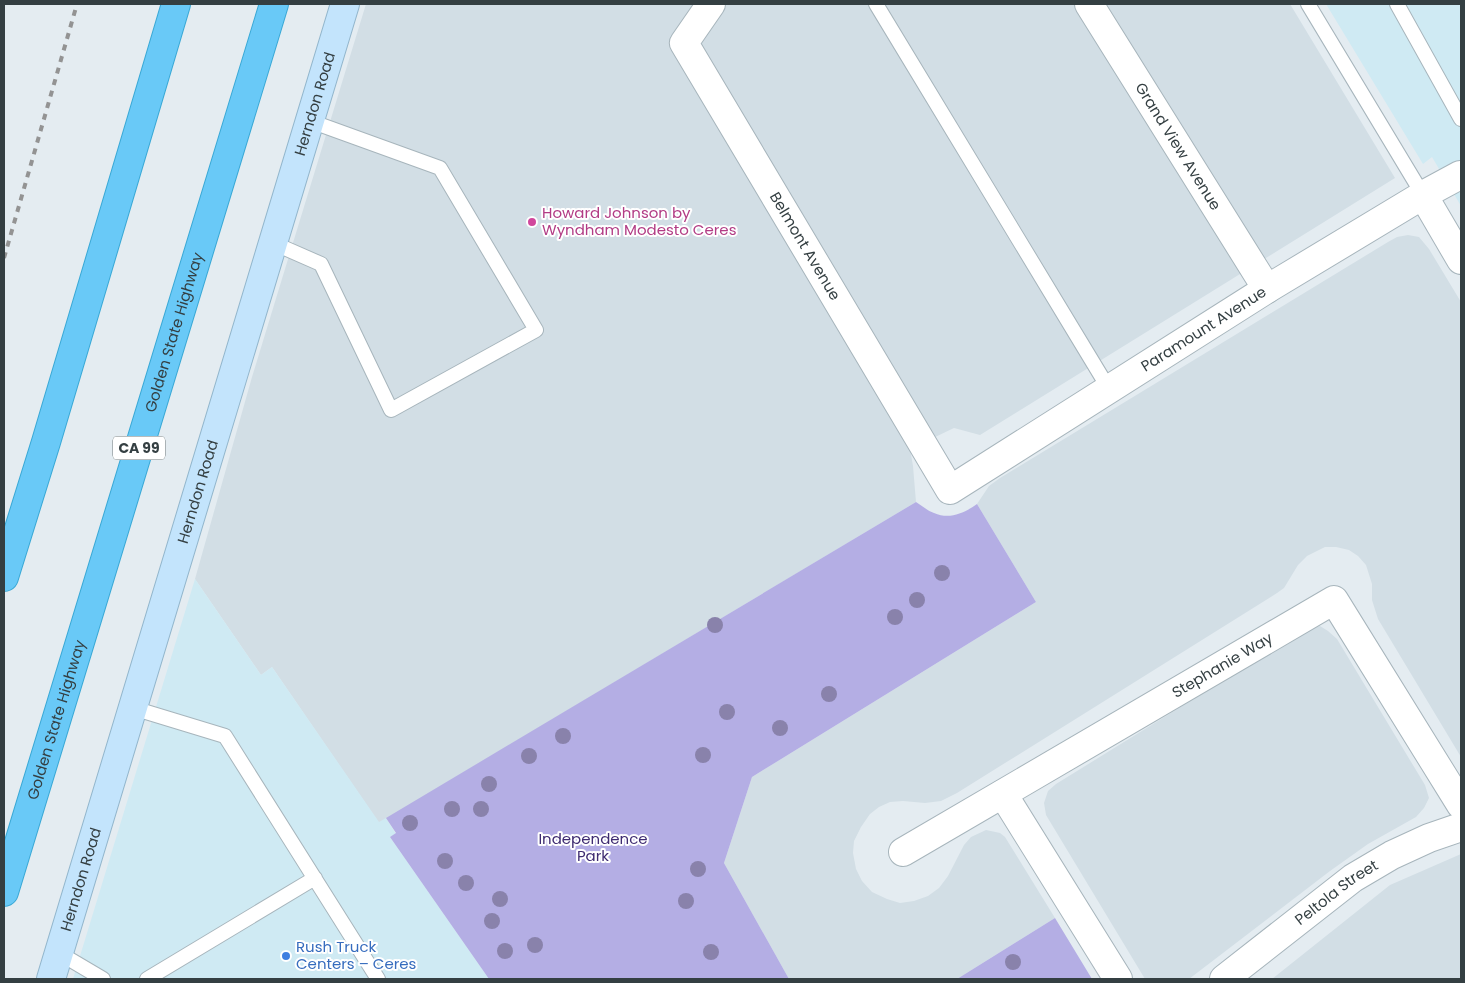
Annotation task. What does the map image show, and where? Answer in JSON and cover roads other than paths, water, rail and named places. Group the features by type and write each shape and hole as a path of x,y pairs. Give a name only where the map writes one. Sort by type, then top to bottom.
{"highway":[{"path":"4,577 176,4"},
{"name":"Golden State Highway","path":"4,892 274,4"}],"street":[{"name":"Herndon Road","path":"51,979 345,4"},
{"name":"Belmont Avenue","path":"711,4 684,43 950,490"},
{"name":"Grand View Avenue","path":"1089,4 1267,289"},
{"name":"Paramount Avenue","path":"950,490 1267,289 1461,174"},
{"path":"1423,195 1461,260"},
{"name":"Stephanie Way","path":"903,852 1334,600 1460,825"},
{"path":"1003,794 1118,979"},
{"name":"Peltola Street","path":"1224,979 1353,878 1392,855 1460,825"}],"lane":[{"path":"876,4 1109,389"},
{"path":"1308,4 1423,195"},
{"path":"1398,4 1461,118"},
{"path":"273,243 321,264 392,410 536,330 440,168 310,121"},
{"path":"133,708 225,736 378,979"},
{"path":"148,979 315,878"},
{"path":"59,953 102,979"}],"railway":[{"path":"4,258 77,4"}],"place":[{"name":"Howard Johnson by Wyndham Modesto Ceres","path":"532,222"},
{"name":"Rush Truck Centers – Ceres","path":"286,956"}],"park label":[{"name":"Independence Park","path":"593,848"}]}
